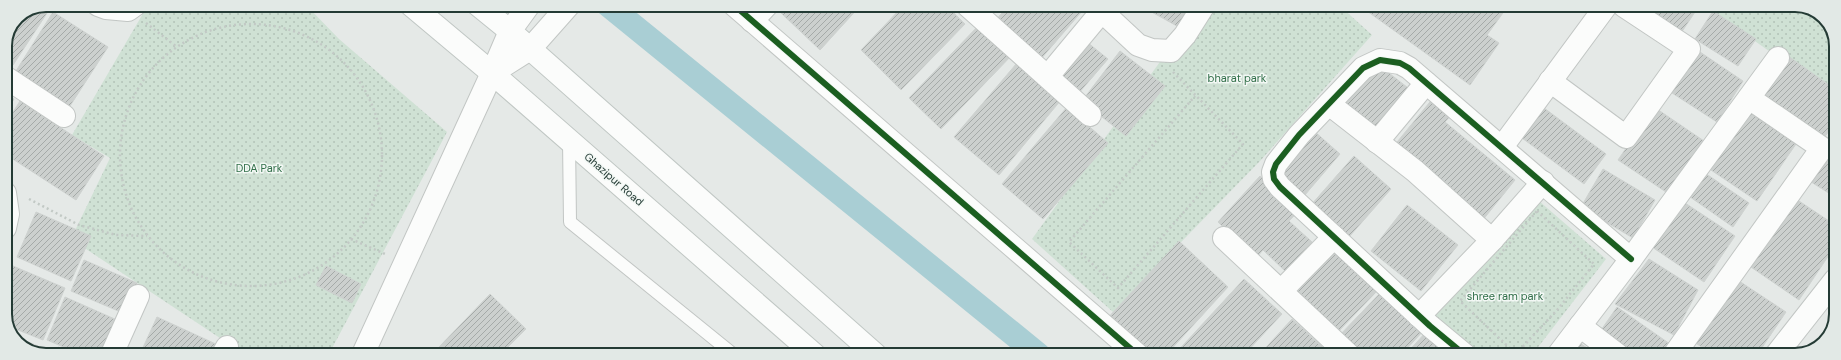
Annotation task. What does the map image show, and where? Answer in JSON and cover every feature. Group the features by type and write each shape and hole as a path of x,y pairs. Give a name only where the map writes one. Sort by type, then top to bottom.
{"street":[{"name":"Ghazipur Road","path":"419,12 570,140 807,348"},
{"path":"487,12 868,348"},
{"path":"366,348 510,31 524,12"},
{"path":"492,73 530,49 563,12"},
{"path":"742,12 1130,348"},
{"path":"752,21 760,12"},
{"path":"975,12 1090,115"},
{"path":"1048,76 1096,12"},
{"path":"1103,12 1138,45 1152,50 1170,51 1185,35 1200,12"},
{"path":"1502,147 1602,12"},
{"path":"1550,81 1626,137 1689,49 1633,12"},
{"path":"1563,348 1631,259 1778,58"},
{"path":"1457,348 1419,316 1280,187 1274,179 1273,172 1276,164 1299,135 1363,68 1380,60 1400,63 1409,68 1631,259"},
{"path":"12,82 64,116"},
{"path":"1377,142 1426,83"},
{"path":"1679,348 1822,148 1749,98"},
{"path":"1329,104 1415,171 1492,240"},
{"path":"1419,316 1492,240 1543,182"},
{"path":"1281,291 1334,237"},
{"path":"1224,238 1342,348"},
{"path":"1782,348 1829,288"},
{"path":"115,348 138,296"},
{"path":"1580,326 1609,348"}],"lane":[{"path":"570,140 570,222 725,348"}],"path":[{"path":"136,12 177,47"},
{"path":"258,24 300,33 337,55 364,88 380,127 382,170 370,212 345,247 311,273 269,286 226,285 184,269 147,236 129,203 120,160 126,117 146,77 177,47 216,28 258,24"},
{"path":"1195,96 1243,144 1118,288 1069,242 1195,96"},
{"path":"15,195 79,225 116,235 147,236"},
{"path":"1510,348 1460,302 1536,211 1594,264 1558,309 1522,348"},
{"path":"351,239 405,264"}],"green space":[{"name":"DDA Park","path":"144,12 313,12 339,39 447,132 332,348 235,348 71,239 110,158 72,135"},
{"name":"bharat park","path":"1196,12 1347,12 1372,35 1261,160 1113,312 1032,239"},
{"path":"1714,12 1795,12 1808,15 1816,19 1821,23 1828,37 1829,93"},
{"name":"shree ram park","path":"1524,188 1606,259 1537,348 1469,348 1422,303"}],"building":[{"path":"48,12 13,65 12,46 18,27 27,18 39,13"},
{"path":"53,12 108,47 70,106 16,71"},
{"path":"780,12 855,12 820,50"},
{"path":"897,12 953,12 965,24 901,90 861,50"},
{"path":"1003,12 1081,12 1040,60 995,21"},
{"path":"1152,12 1196,12 1186,31"},
{"path":"1368,12 1504,12 1487,35 1499,43 1470,85"},
{"path":"1651,12 1695,12 1681,33"},
{"path":"1712,12 1715,12 1756,39 1738,66 1695,39"},
{"path":"980,24 1012,55 941,129 909,98"},
{"path":"1082,38 1108,59 1078,94 1053,73"},
{"path":"1697,50 1743,81 1717,122 1669,91"},
{"path":"1120,51 1165,86 1126,136 1082,101"},
{"path":"1788,56 1829,85 1829,131 1823,139 1761,95"},
{"path":"1017,63 1061,100 999,175 954,137"},
{"path":"1376,63 1412,91 1376,138 1340,109"},
{"path":"1434,97 1453,113 1445,122 1515,180 1482,221 1393,147"},
{"path":"20,101 104,156 76,200 12,159 12,114"},
{"path":"1067,107 1108,143 1043,219 1002,184"},
{"path":"1654,107 1704,141 1669,194 1618,160"},
{"path":"1544,108 1606,154 1584,184 1522,138"},
{"path":"1744,108 1796,144 1757,201 1705,166"},
{"path":"1314,131 1340,154 1304,196 1278,173"},
{"path":"1829,147 1829,193 1808,180"},
{"path":"1354,156 1391,189 1349,237 1311,205"},
{"path":"1603,169 1655,200 1633,238 1581,207"},
{"path":"1699,169 1749,203 1733,227 1683,192"},
{"path":"1260,176 1298,212 1289,221 1312,242 1285,271 1263,250 1256,258 1218,222"},
{"path":"1793,197 1829,221 1829,255 1799,300 1748,265"},
{"path":"1682,201 1735,236 1704,282 1652,247"},
{"path":"1407,205 1458,245 1421,291 1371,251"},
{"path":"36,212 91,236 71,281 17,257"},
{"path":"1179,241 1228,287 1172,348 1136,348 1105,321"},
{"path":"1331,246 1378,290 1337,333 1290,289"},
{"path":"1649,259 1698,290 1674,335 1615,304"},
{"path":"84,260 137,283 123,313 71,291"},
{"path":"13,266 65,288 43,340 16,329 15,327 12,317"},
{"path":"326,266 361,284 352,303 316,285"},
{"path":"1733,277 1786,312 1762,348 1703,348 1691,340"},
{"path":"1244,279 1282,314 1250,348 1180,348"},
{"path":"1384,289 1425,329 1407,348 1351,348 1339,336"},
{"path":"490,294 526,329 507,348 439,347"},
{"path":"65,297 117,320 105,348 66,348 47,340"},
{"path":"1617,307 1670,344 1667,348 1615,348 1597,336"},
{"path":"157,317 218,345 217,348 143,348"},
{"path":"1292,319 1323,348 1265,348"},
{"path":"1428,330 1447,348 1411,348"},
{"path":"1577,341 1587,348 1572,348"}],"waterway":[{"path":"617,12 1030,348"}],"cycle path":[{"path":"742,12 1130,348"},
{"path":"1457,348 1430,326 1280,187 1274,179 1273,172 1276,164 1299,135 1363,68 1380,60 1400,63 1409,68 1631,259"}]}
